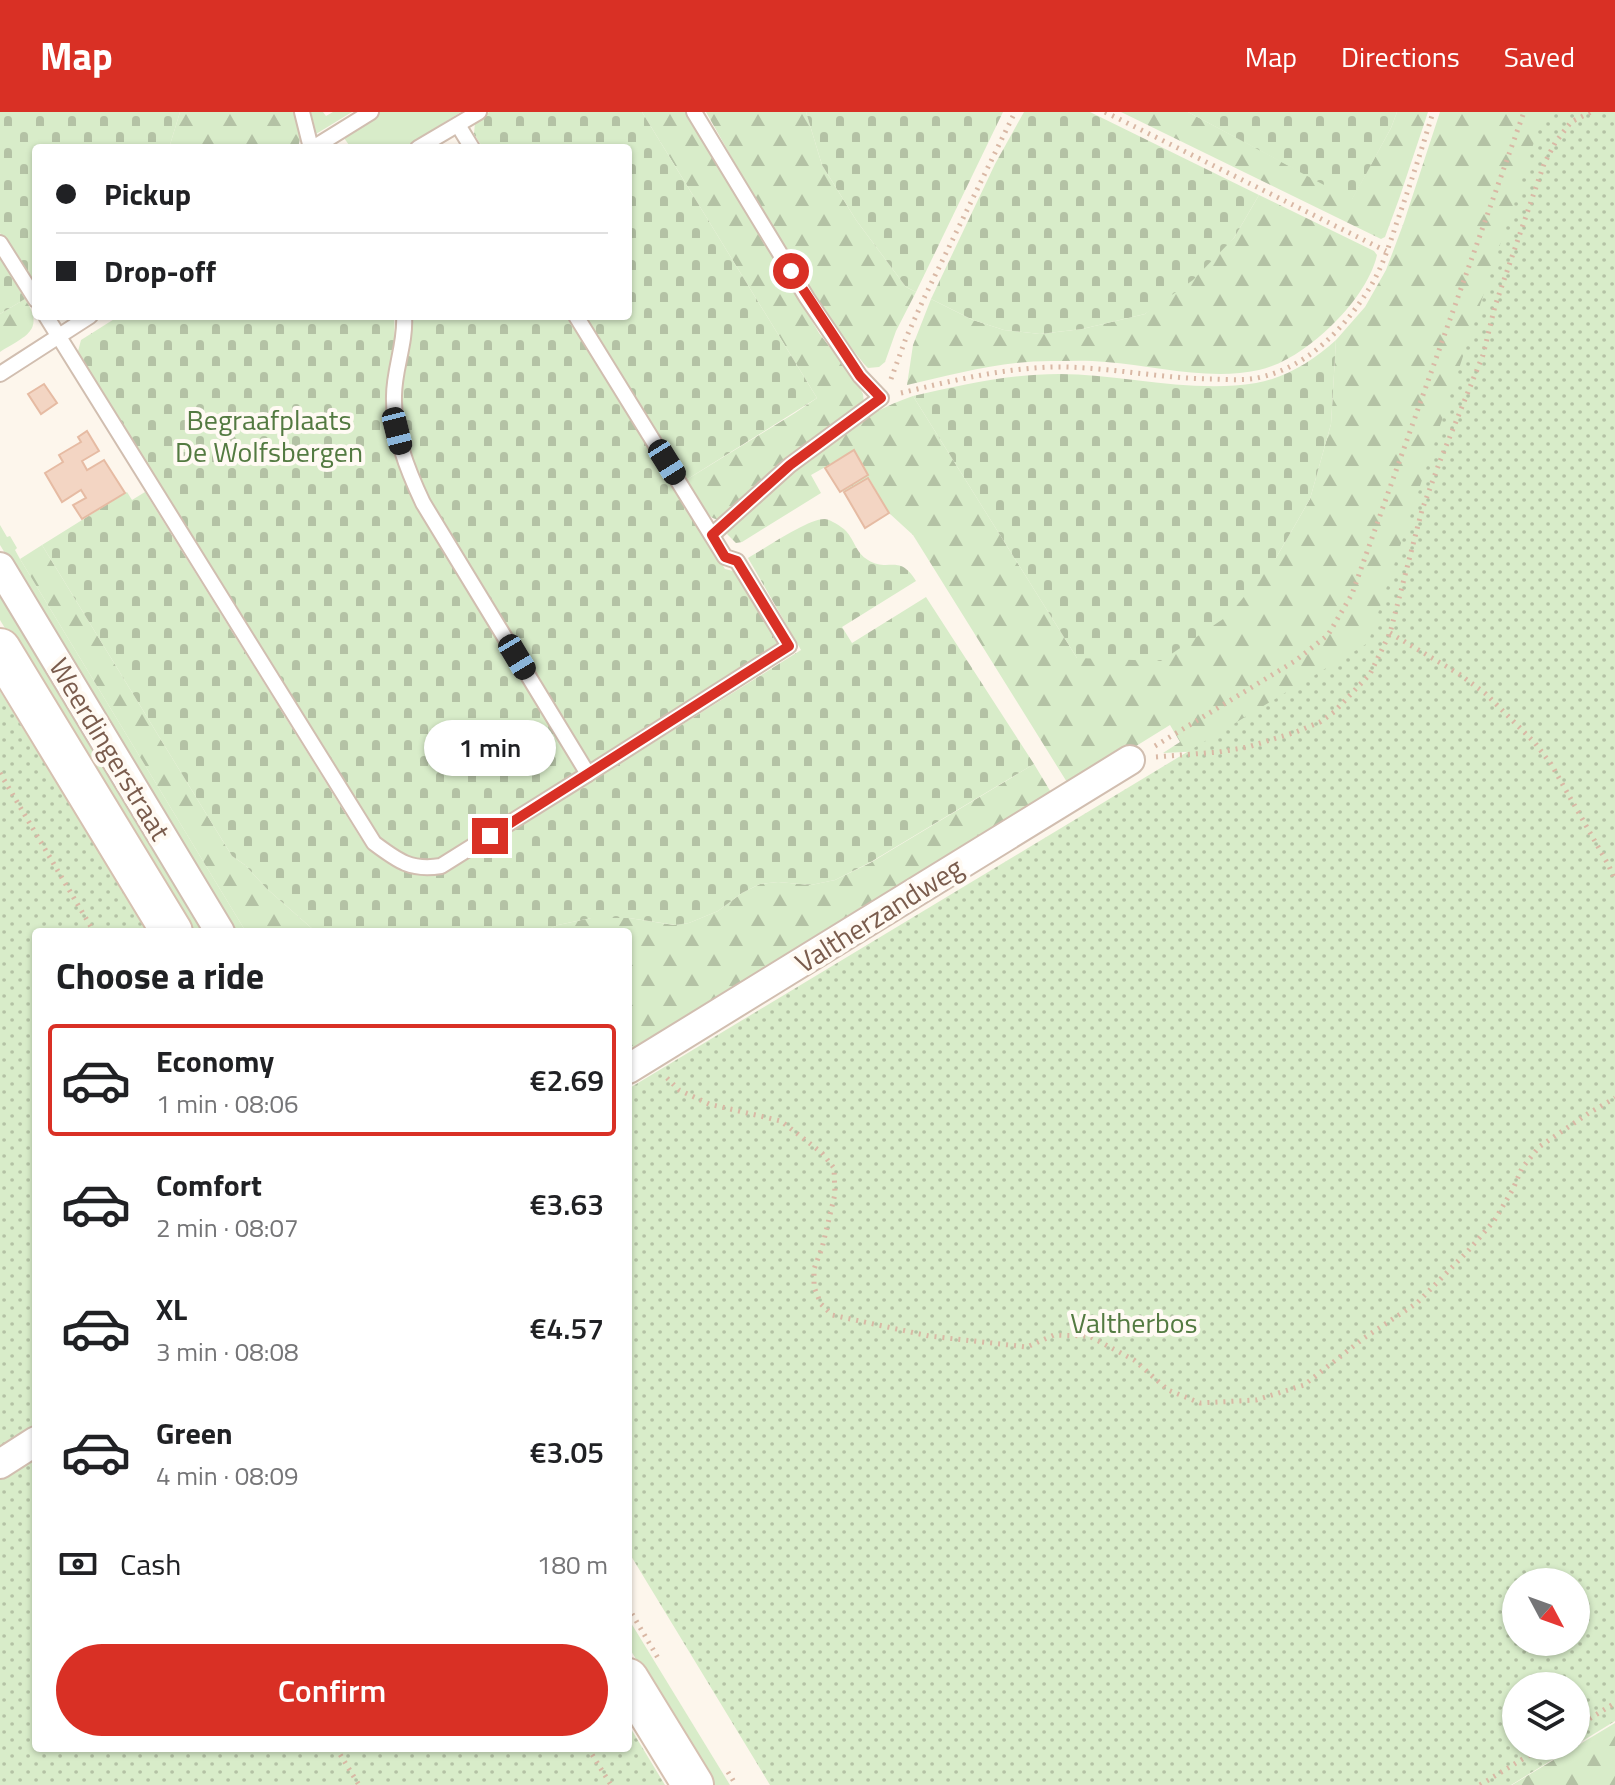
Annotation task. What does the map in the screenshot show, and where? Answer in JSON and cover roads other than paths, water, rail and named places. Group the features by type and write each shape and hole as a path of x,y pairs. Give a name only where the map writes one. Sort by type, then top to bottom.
{"main road":[{"name":"Weerdingerstraat","path":"0,649 170,928"},
{"path":"632,1686 693,1785"}],"street":[{"name":"Weerdingerstraat","path":"0,567 218,928"},
{"name":"Valtherzandweg","path":"637,1063 1130,760"},
{"path":"0,1464 32,1444"}],"lane":[{"path":"302,112 311,144"},
{"path":"319,144 371,112"},
{"path":"425,144 479,112"},
{"path":"694,112 807,298 860,376 881,398 790,465 712,535"},
{"path":"458,125 470,144"},
{"path":"0,243 32,294"},
{"path":"48,320 374,843 398,861 426,869 441,866 789,646 737,561 725,557 578,320"},
{"path":"0,374 84,320"},
{"path":"404,320 394,395 397,431 408,469 423,503 588,774"}],"park label":[{"name":"Begraafplaats De Wolfsbergen","path":"269,436"},
{"name":"Valtherbos","path":"1134,1323"}]}
